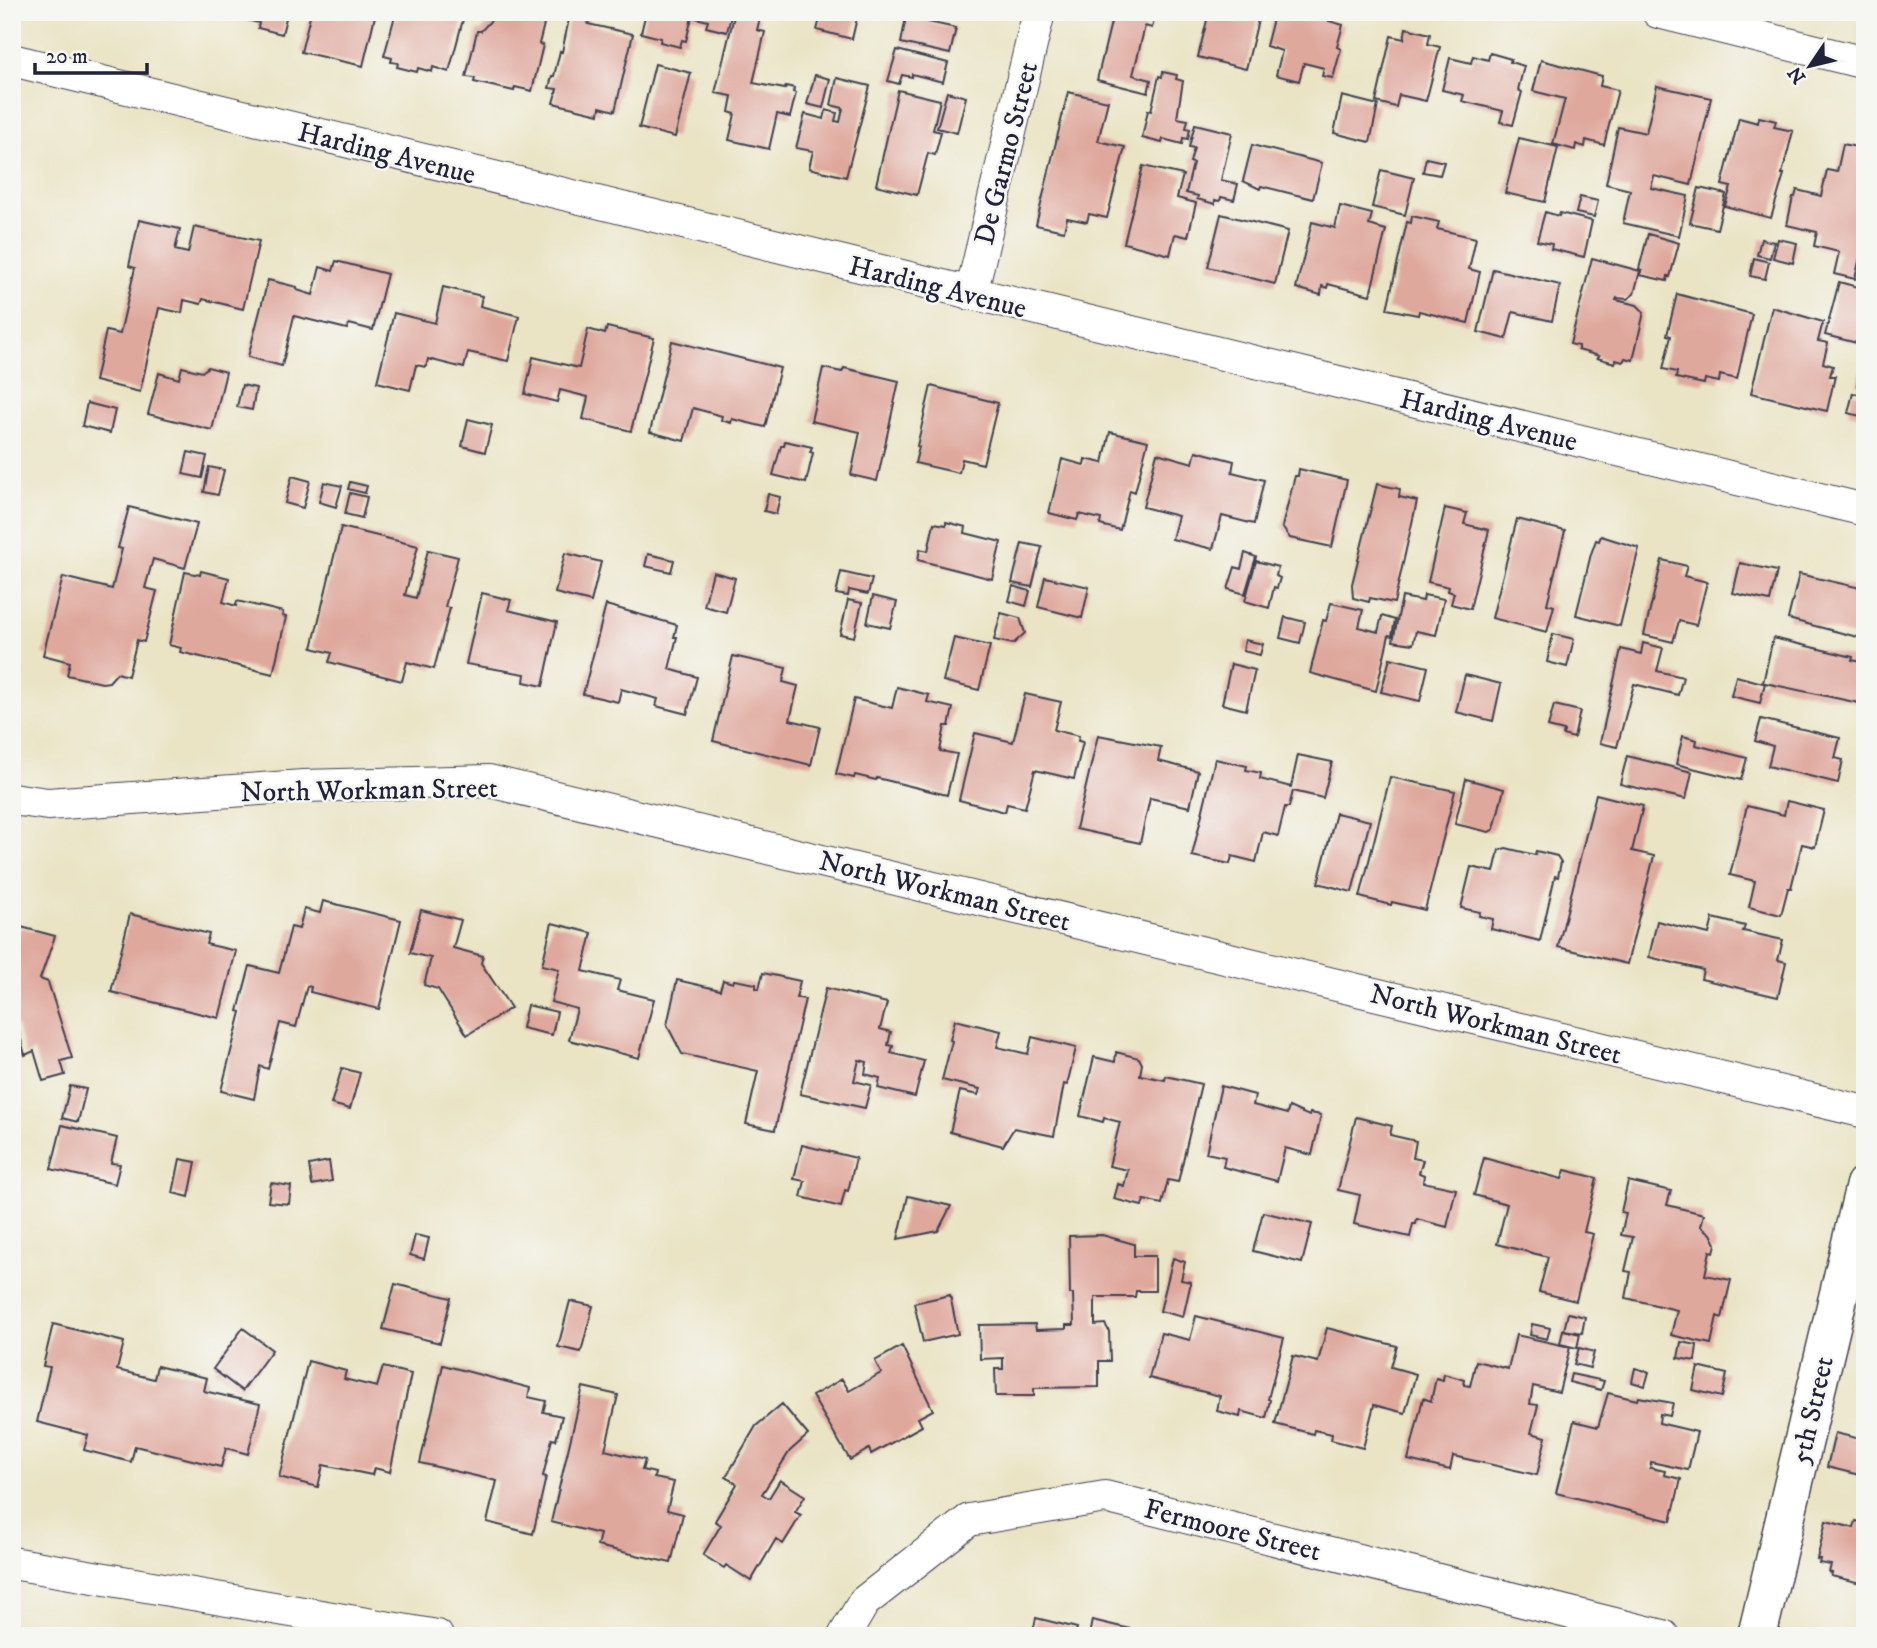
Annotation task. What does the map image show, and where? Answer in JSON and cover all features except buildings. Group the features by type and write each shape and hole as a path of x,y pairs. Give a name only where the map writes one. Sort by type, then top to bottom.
{"street":[{"name":"De Garmo Street","path":"971,294 1039,12"},
{"path":"1658,12 1865,63"},
{"name":"Harding Avenue","path":"12,60 1865,510"},
{"name":"North Workman Street","path":"12,799 48,804 303,786 489,781 1865,1112"},
{"name":"5th Street","path":"1757,1636 1865,1185"},
{"name":"Fermoore Street","path":"844,1636 864,1602 969,1520 1105,1497 1663,1636"},
{"path":"12,1563 438,1636"}]}
